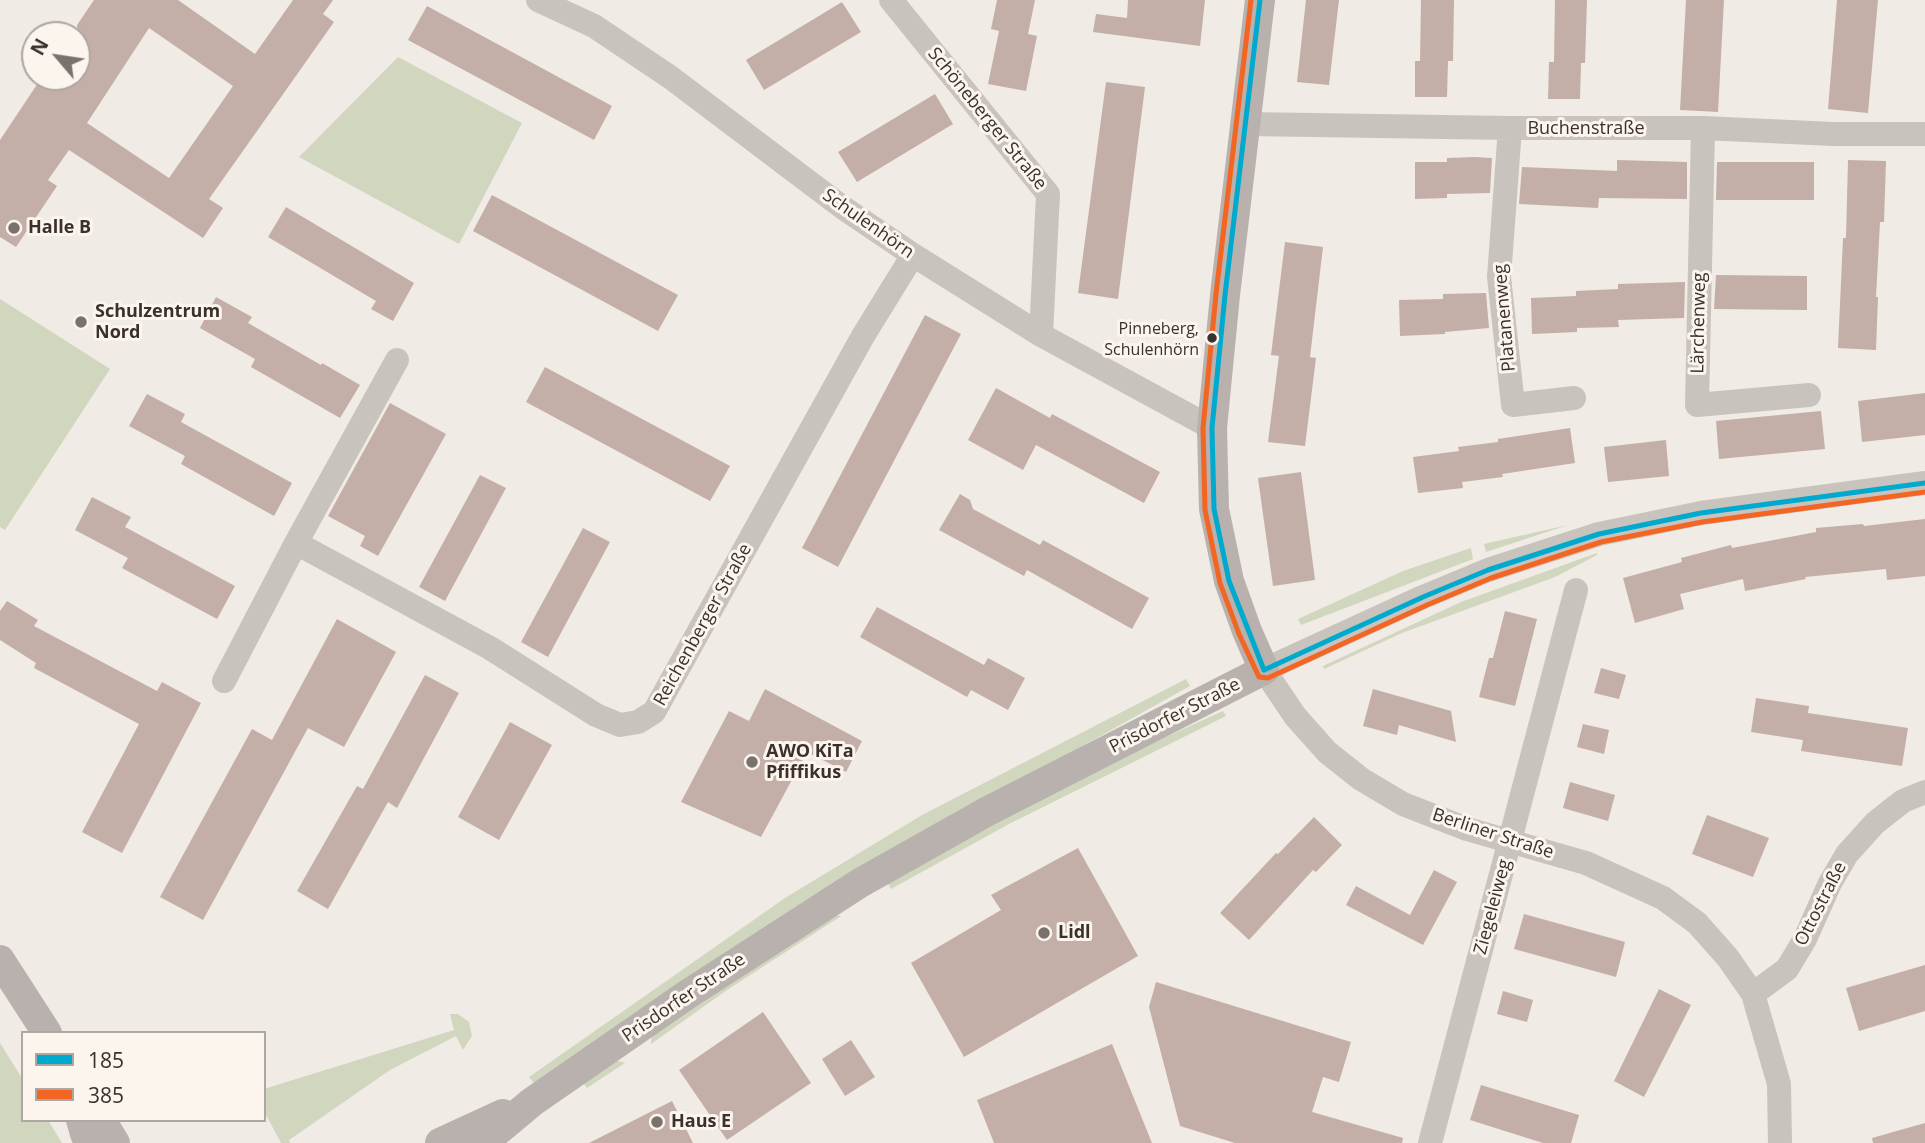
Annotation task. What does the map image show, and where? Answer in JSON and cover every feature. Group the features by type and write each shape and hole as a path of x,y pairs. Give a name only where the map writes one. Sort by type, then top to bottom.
{"main road":[{"name":"Berliner Straße","path":"1260,0 1212,428 1214,509 1229,581 1264,670"},
{"name":"Prisdorfer Straße","path":"483,1143 532,1102 688,994 860,883 988,811 1264,670"},
{"path":"0,961 46,1031"},
{"name":"Prisdorfer Straße","path":"440,1143 532,1102"},
{"path":"82,1122 89,1143"},
{"path":"102,1122 115,1143"}],"street":[{"name":"Schulenhörn","path":"538,0 594,26 670,77 842,207 913,255 1041,335 1212,428"},
{"name":"Schöneberger Straße","path":"891,0 1048,194 1041,335"},
{"name":"Buchenstraße","path":"1246,124 1703,128 1833,134 1925,134"},
{"name":"Platanenweg","path":"1510,128 1499,277 1513,405 1574,398"},
{"name":"Lärchenweg","path":"1703,128 1697,405 1809,395"},
{"name":"Reichenberger Straße","path":"296,543 490,648 596,715 620,724 638,722 654,712 863,336 913,255"},
{"path":"224,681 397,360"},
{"name":"Prisdorfer Straße","path":"1264,670 1411,602 1488,570 1599,534 1701,513 1925,483"},
{"name":"Ziegeleiweg","path":"1430,1143 1576,590"},
{"name":"Berliner Straße","path":"1264,670 1295,716 1327,752 1361,779 1403,804 1467,829 1586,863 1663,898 1696,923 1728,958 1753,994 1779,1084 1780,1143"},
{"name":"Ottostraße","path":"1753,994 1787,969 1847,854 1875,823 1903,801 1925,792"}],"green space":[{"path":"398,57 522,123 459,244 299,157"},
{"path":"0,299 110,369 5,530 0,527"},
{"path":"1568,525 1486,552 1484,544"},
{"path":"1471,548 1473,559 1301,625 1298,619 1403,571"},
{"path":"1597,553 1555,577 1402,633 1324,669 1323,666 1461,602"},
{"path":"1186,679 1190,686 853,874 534,1083 529,1077 785,898 922,815"},
{"path":"1223,711 1226,716 1009,824 891,889 888,884 894,875 1139,749"},
{"path":"829,914 841,916 727,990 651,1044 652,1032"},
{"path":"450,1014 458,1014 469,1022 472,1036 463,1050 456,1036 390,1070 289,1140 290,1143 281,1143 266,1115 266,1088 454,1030"},
{"path":"0,1043 21,1077 21,1122 49,1122 62,1143 0,1143"},
{"path":"613,1059 625,1063 587,1088 582,1081"}],"building":[{"path":"94,0 178,0 255,54 293,0 333,0 323,14 334,22 209,199 223,208 203,238 69,150 48,180 57,186 16,247 0,237 0,140 33,91 91,91 91,21 80,21","holes":["149,28 233,86 169,178 87,123"]},
{"path":"997,0 1035,0 1028,34 1037,36 1026,91 988,84 999,31 991,29"},
{"path":"1128,0 1205,0 1200,46 1093,32 1096,14 1127,18"},
{"path":"1306,0 1339,0 1329,85 1297,82"},
{"path":"1421,0 1454,0 1453,61 1448,61 1447,97 1415,97 1415,61 1420,61"},
{"path":"1555,0 1587,0 1585,63 1581,63 1580,99 1548,99 1549,62 1554,62"},
{"path":"1686,0 1724,0 1718,112 1680,110"},
{"path":"1837,0 1878,0 1868,113 1828,109"},
{"path":"842,2 861,32 764,90 746,60"},
{"path":"427,6 612,106 594,140 408,40"},
{"path":"1106,82 1145,87 1118,299 1078,293"},
{"path":"935,94 953,124 857,182 838,152"},
{"path":"1447,158 1492,158 1490,193 1447,194 1447,198 1415,199 1415,162 1447,162"},
{"path":"1617,160 1687,162 1687,199 1599,198 1598,208 1519,204 1522,167 1617,171"},
{"path":"1848,160 1886,161 1884,222 1880,222 1876,297 1876,350 1838,348 1843,238 1846,238"},
{"path":"1717,162 1814,162 1814,200 1716,200"},
{"path":"492,195 678,295 658,331 473,231"},
{"path":"286,207 414,283 393,321 371,309 376,301 268,237"},
{"path":"1285,242 1323,247 1310,357 1316,358 1305,446 1268,442 1279,356 1271,355"},
{"path":"1716,275 1807,276 1807,310 1714,309"},
{"path":"1685,282 1684,318 1618,320 1619,327 1577,328 1577,332 1532,334 1531,298 1576,296 1576,291 1618,289 1618,284"},
{"path":"1486,293 1489,328 1400,336 1399,300 1443,299 1443,294"},
{"path":"216,297 252,317 248,323 360,385 340,418 251,367 255,359 200,328"},
{"path":"925,315 961,334 838,567 802,548"},
{"path":"545,367 730,466 710,501 526,402"},
{"path":"996,388 1050,418 1052,414 1160,472 1144,503 1036,445 1023,470 968,440"},
{"path":"1925,393 1925,435 1862,442 1858,401"},
{"path":"147,394 185,414 181,422 292,483 274,516 181,464 185,456 129,426"},
{"path":"390,403 446,434 378,556 360,546 365,536 328,516"},
{"path":"1821,411 1825,449 1719,459 1716,421"},
{"path":"1570,428 1575,463 1462,482 1463,488 1418,493 1413,457 1459,451 1458,447"},
{"path":"1666,440 1669,476 1608,482 1604,447"},
{"path":"1301,472 1315,580 1273,586 1258,478"},
{"path":"480,475 506,488 445,601 419,587"},
{"path":"960,494 970,500 973,509 1040,545 1043,540 1149,598 1132,629 1027,570 1024,576 939,530"},
{"path":"92,497 131,517 125,527 235,586 217,619 122,568 128,558 75,530"},
{"path":"1925,519 1925,576 1887,580 1886,569 1805,577 1806,579 1745,591 1743,579 1680,594 1684,609 1635,623 1623,578 1682,562 1681,558 1731,545 1732,548 1816,532 1816,528"},
{"path":"583,528 610,542 548,657 521,642"},
{"path":"7,601 38,620 34,626 157,691 162,682 201,703 122,853 82,832 139,724 34,668 36,663 0,640 0,611"},
{"path":"877,607 984,665 988,658 1025,678 1008,710 971,690 967,697 860,637"},
{"path":"1505,611 1537,619 1515,706 1479,697 1489,658 1493,658"},
{"path":"337,619 396,652 344,747 308,728 203,920 160,897 252,729 272,740"},
{"path":"1601,668 1626,675 1619,699 1594,693"},
{"path":"425,675 459,693 397,808 388,802 328,909 297,891 357,786 363,789"},
{"name":"AWO KiTa Pfiffikus","path":"765,689 862,741 846,772 807,752 761,837 681,802 729,711 749,721"},
{"path":"1373,689 1451,711 1456,742 1399,725 1397,735 1363,726"},
{"path":"1756,698 1809,706 1808,713 1908,728 1902,766 1801,751 1803,740 1751,732"},
{"path":"510,722 552,745 499,840 458,817"},
{"path":"1583,724 1609,730 1604,754 1577,747"},
{"path":"1570,782 1615,795 1608,821 1563,808"},
{"path":"1707,815 1769,838 1753,877 1692,854"},
{"path":"1314,817 1342,845 1316,872 1313,870 1249,940 1220,913"},
{"name":"Lidl","path":"1078,848 1138,956 964,1057 911,963 1001,910 991,895"},
{"path":"1434,870 1457,882 1423,945 1346,905 1356,886 1410,915"},
{"path":"1524,914 1625,942 1616,977 1514,949"},
{"path":"1925,965 1925,1011 1859,1031 1846,988"},
{"path":"1156,982 1351,1042 1339,1082 1323,1077 1312,1112 1403,1138 1402,1143 1235,1143 1180,1126 1149,1007"},
{"path":"1659,989 1691,1005 1644,1097 1614,1081"},
{"path":"1503,991 1533,1000 1527,1022 1497,1014"},
{"path":"763,1012 811,1083 727,1140 679,1070"},
{"path":"851,1040 875,1077 845,1096 822,1059"},
{"path":"1112,1044 1152,1143 994,1143 977,1100"},
{"path":"1481,1085 1579,1115 1571,1143 1543,1143 1470,1120"},
{"name":"Haus E","path":"672,1101 693,1143 589,1143"},
{"path":"1925,1123 1925,1143 1873,1143 1872,1138"}],"transit line":[{"name":"385","path":"1251,0 1203,428 1205,510 1220,583 1259,677 1268,678 1491,578 1601,542 1702,522 1925,492"},
{"name":"185","path":"1260,0 1212,428 1214,509 1229,581 1264,670"},
{"name":"185","path":"1264,670 1488,570 1599,534 1701,513 1925,483"}],"place":[{"name":"Halle B","path":"14,228"},
{"name":"Schulzentrum Nord","path":"81,322"},
{"name":"Pinneberg, Schulenhörn","path":"1212,338"},
{"name":"AWO KiTa Pfiffikus","path":"752,762"},
{"name":"Lidl","path":"1044,933"},
{"name":"Haus E","path":"657,1122"}]}
